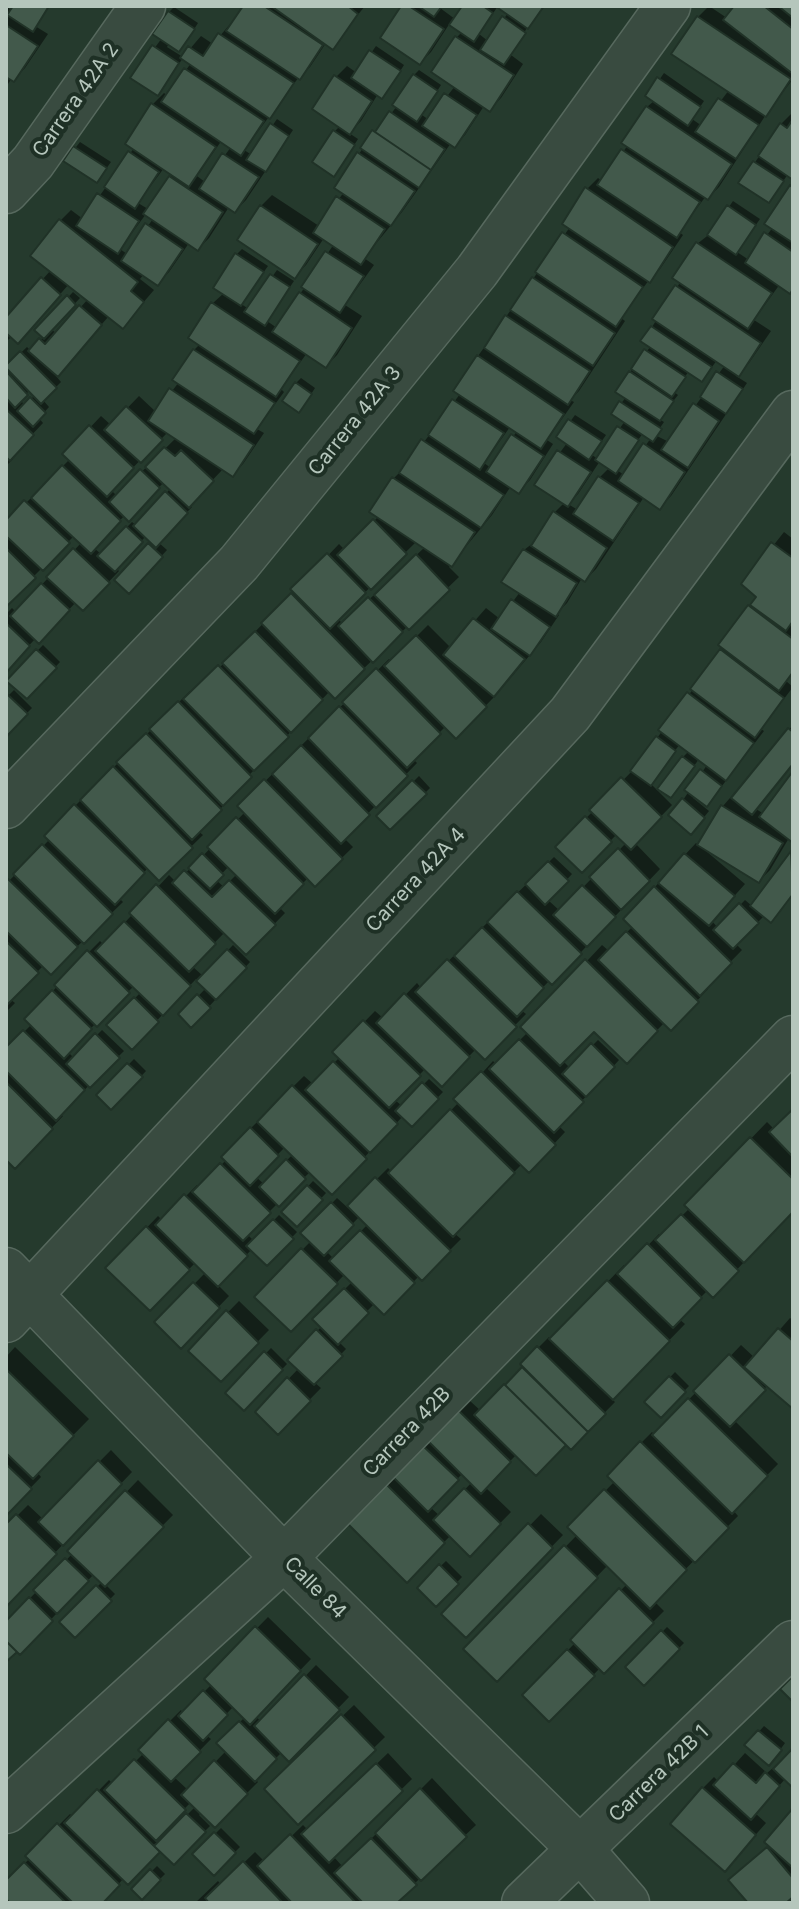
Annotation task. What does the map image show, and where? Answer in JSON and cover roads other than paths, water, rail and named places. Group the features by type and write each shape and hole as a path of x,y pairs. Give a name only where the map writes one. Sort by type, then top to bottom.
{"street":[{"name":"Carrera 42A 2","path":"6,191 33,162 143,6"},
{"name":"Carrera 42A 3","path":"6,806 239,563 477,271 668,6"},
{"name":"Carrera 42A 4","path":"14,1295 570,714 793,413"},
{"name":"Carrera 42B","path":"6,1811 284,1558 793,1038"},
{"name":"Calle 84","path":"14,1295 581,1850 627,1903"},
{"name":"Carrera 42B 1","path":"524,1903 793,1643"}]}
